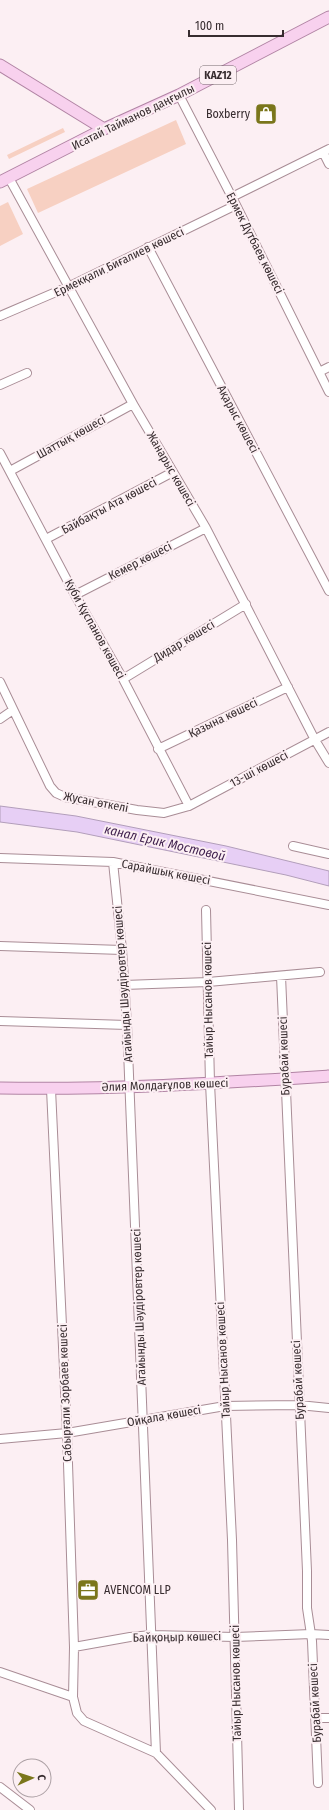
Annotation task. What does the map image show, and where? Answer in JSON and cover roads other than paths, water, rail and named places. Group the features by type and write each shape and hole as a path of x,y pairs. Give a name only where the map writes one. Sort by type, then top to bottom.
{"main road":[{"name":"Исатай Тайманов даңғылы","path":"5,180 104,129 179,95 329,17"},
{"path":"0,65 104,129"},
{"name":"Әлия Молдағұлов көшесі","path":"0,1088 51,1089 130,1087 329,1076"}],"street":[{"name":"Ермек Дүтбаев көшесi","path":"179,95 232,197 329,392"},
{"path":"232,197 326,150 329,164"},
{"name":"Жанарыс көшесі","path":"5,180 70,286 133,404 206,528 314,740 329,764"},
{"name":"Ермекқали Биғалиев көшесі","path":"0,316 70,286 236,205"},
{"name":"Ақарыс көшесi","path":"148,247 329,591"},
{"path":"319,372 329,367"},
{"path":"0,386 27,373"},
{"name":"Шаттық көшесі","path":"10,471 133,404"},
{"name":"Куби Құспанов көшесi","path":"0,453 75,595 123,679 158,749 189,806"},
{"name":"Байбақты Ата көшесі","path":"46,539 173,472"},
{"name":"Кемер көшесі","path":"75,595 206,528"},
{"name":"Дидар көшесі","path":"123,679 246,604"},
{"name":"Жусан өткелі","path":"0,682 50,786 56,793 65,797 137,810 164,813 189,806"},
{"name":"Қазына көшесі","path":"158,749 288,687"},
{"path":"0,719 14,710"},
{"name":"13-ші көшесi","path":"189,806 329,732"},
{"path":"294,846 329,854"},
{"name":"Сарайшық көшесі","path":"0,858 113,862 329,905"},
{"name":"Агайынды Шәудіровтер көшесi","path":"113,862 122,950 127,1024 144,1419 156,1753"},
{"name":"Тайыр Нысанов көшесi","path":"206,910 210,1083 232,1540 239,1810"},
{"path":"0,946 122,950"},
{"path":"124,985 208,982 320,972"},
{"name":"Бурабай көшесi","path":"281,976 307,1571 307,1608 311,1634 318,1783"},
{"path":"0,1021 127,1024"},
{"name":"Сабырғали Зорбаев көшесі","path":"51,1089 67,1433 74,1647 73,1697 77,1713 84,1721 156,1753"},
{"name":"Ойқала көшесі","path":"0,1439 67,1433 225,1406 299,1405 329,1408"},
{"name":"Байқоңыр көшесi","path":"74,1647 130,1637 152,1635 235,1637 311,1634 329,1635"},
{"path":"0,1672 73,1697"},
{"path":"316,1718 329,1718"},
{"path":"156,1753 211,1810"},
{"path":"0,1787 30,1810"}],"water":[{"name":"канал Ерик Мостовой","path":"0,806 76,816 226,846 329,871 329,886 286,875 77,832 0,822"}],"place":[{"name":"Boxberry","path":"266,114"},
{"name":"AVENCOM LLP","path":"88,1590"}]}
